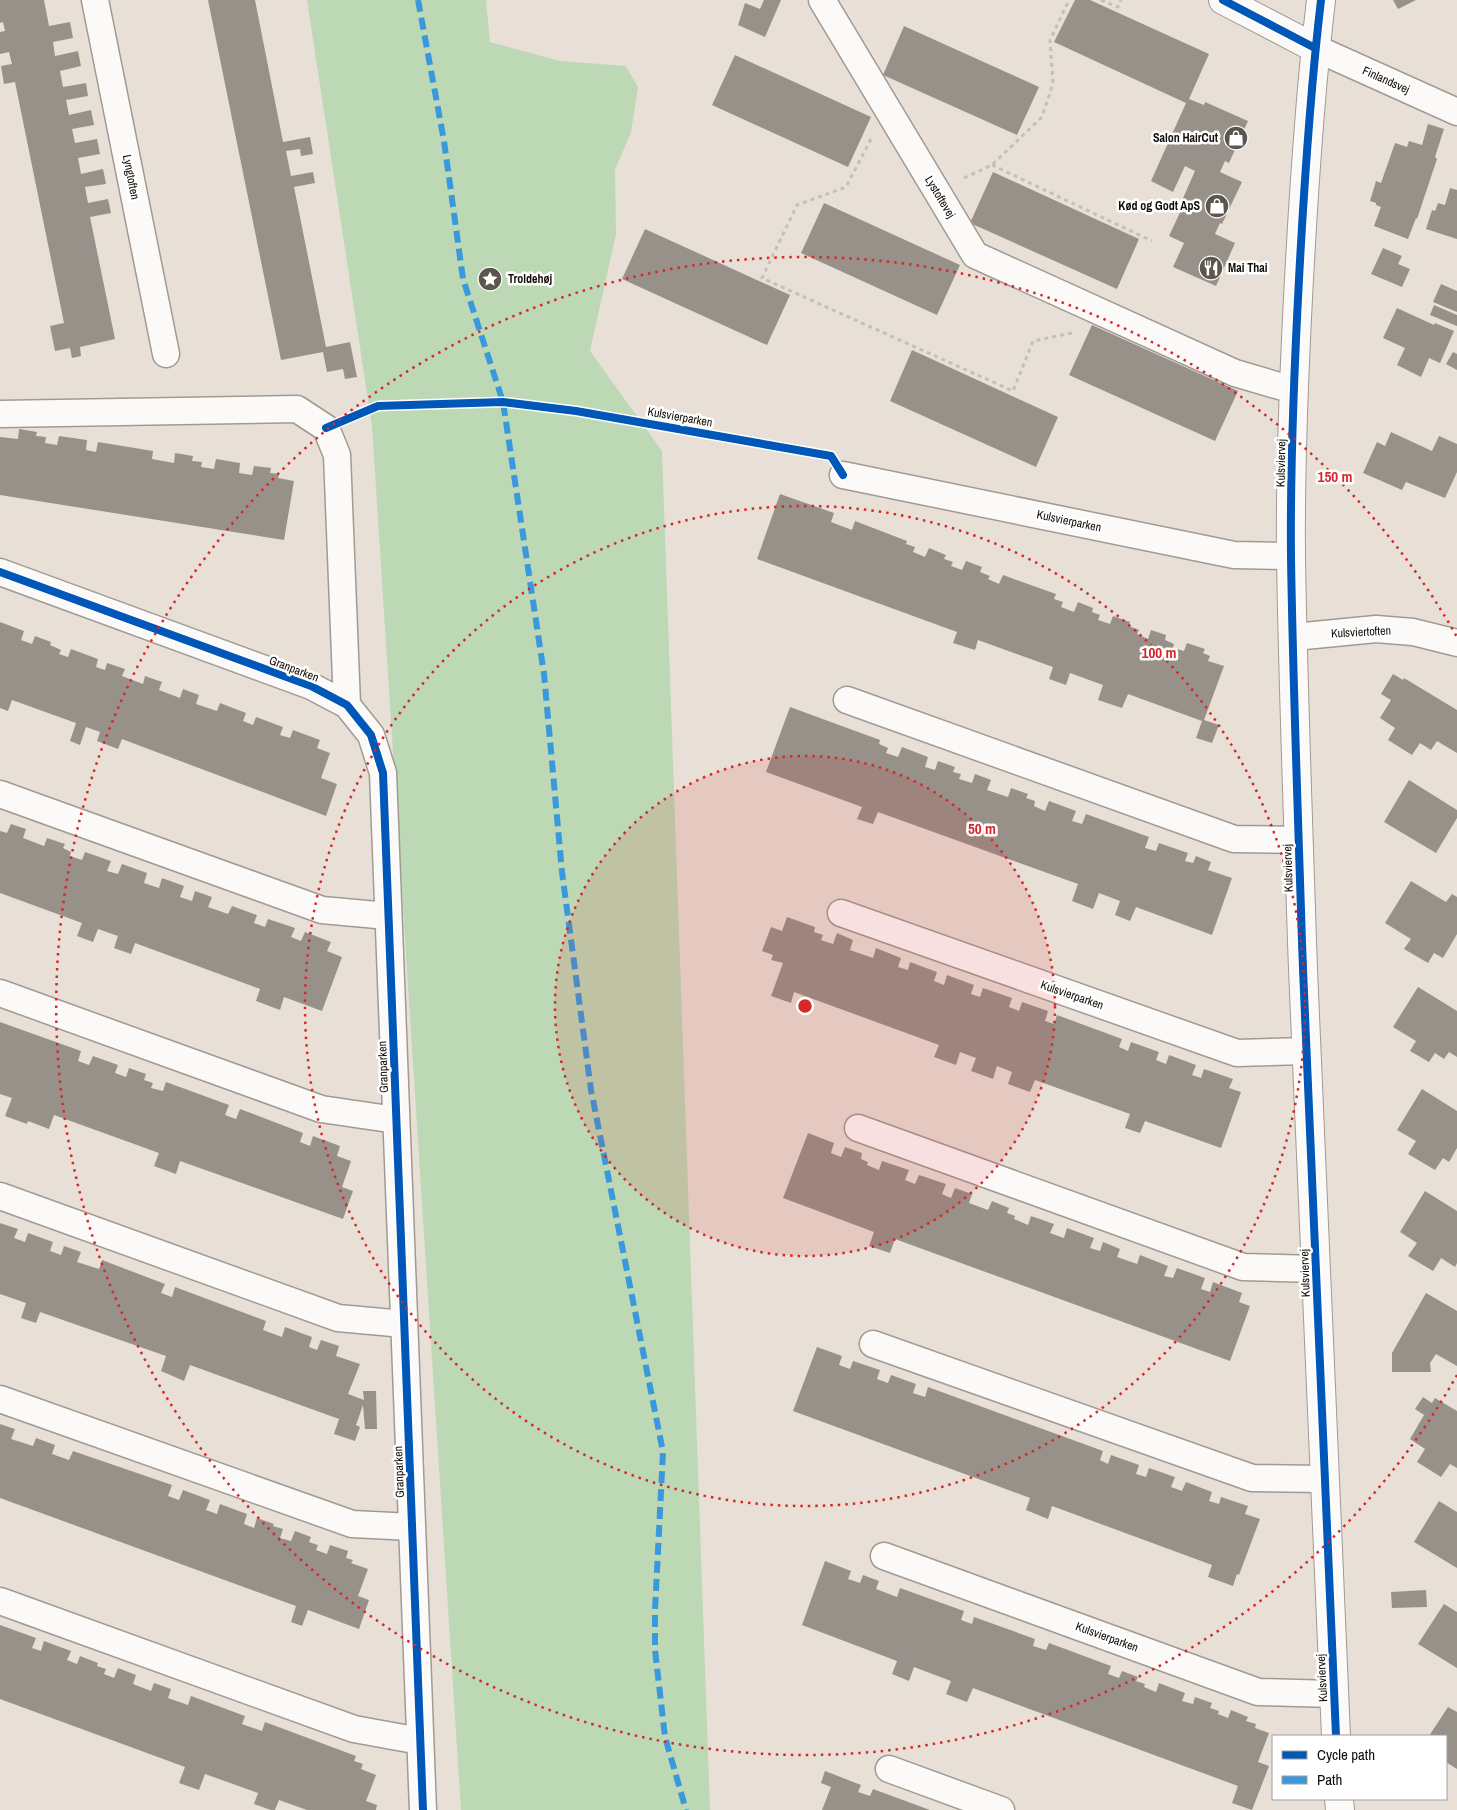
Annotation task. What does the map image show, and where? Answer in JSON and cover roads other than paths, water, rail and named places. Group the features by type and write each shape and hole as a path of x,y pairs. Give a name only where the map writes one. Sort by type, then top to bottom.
{"street":[{"name":"Lyngtoften","path":"95,0 166,354"},
{"name":"Lystoftevej","path":"822,0 975,255 1235,373 1293,390"},
{"path":"1223,0 1315,48"},
{"name":"Kulsviervej","path":"1321,0 1315,48 1303,208 1293,390 1291,556 1306,1051 1323,1479 1336,1735"},
{"name":"Finlandsvej","path":"1315,48 1457,112"},
{"path":"0,414 297,409 326,428 337,455 347,705"},
{"name":"Kulsvierparken","path":"843,474 1234,555 1291,556"},
{"name":"Granparken","path":"0,572 311,686 347,705 371,735 383,773 423,1810"},
{"name":"Kulsviertoften","path":"1294,637 1376,629 1414,632 1457,644"},
{"path":"847,700 1234,839 1299,840"},
{"path":"0,794 322,910 388,916"},
{"name":"Kulsvierparken","path":"841,913 1237,1053 1306,1051"},
{"path":"0,993 321,1109 396,1120"},
{"path":"858,1128 1243,1267 1316,1269"},
{"path":"0,1196 338,1318 404,1324"},
{"path":"873,1344 1252,1478 1323,1479"},
{"path":"0,1399 352,1524 412,1527"},
{"name":"Kulsvierparken","path":"884,1556 1258,1692 1334,1694"},
{"path":"0,1601 354,1730 420,1741"},
{"path":"889,1769 1001,1810"}],"place":[{"name":"Salon HairCut","path":"1236,138"},
{"name":"Kød og Godt ApS","path":"1217,206"},
{"name":"Mai Thai","path":"1211,268"},
{"name":"Troldehøj","path":"490,279"}]}
